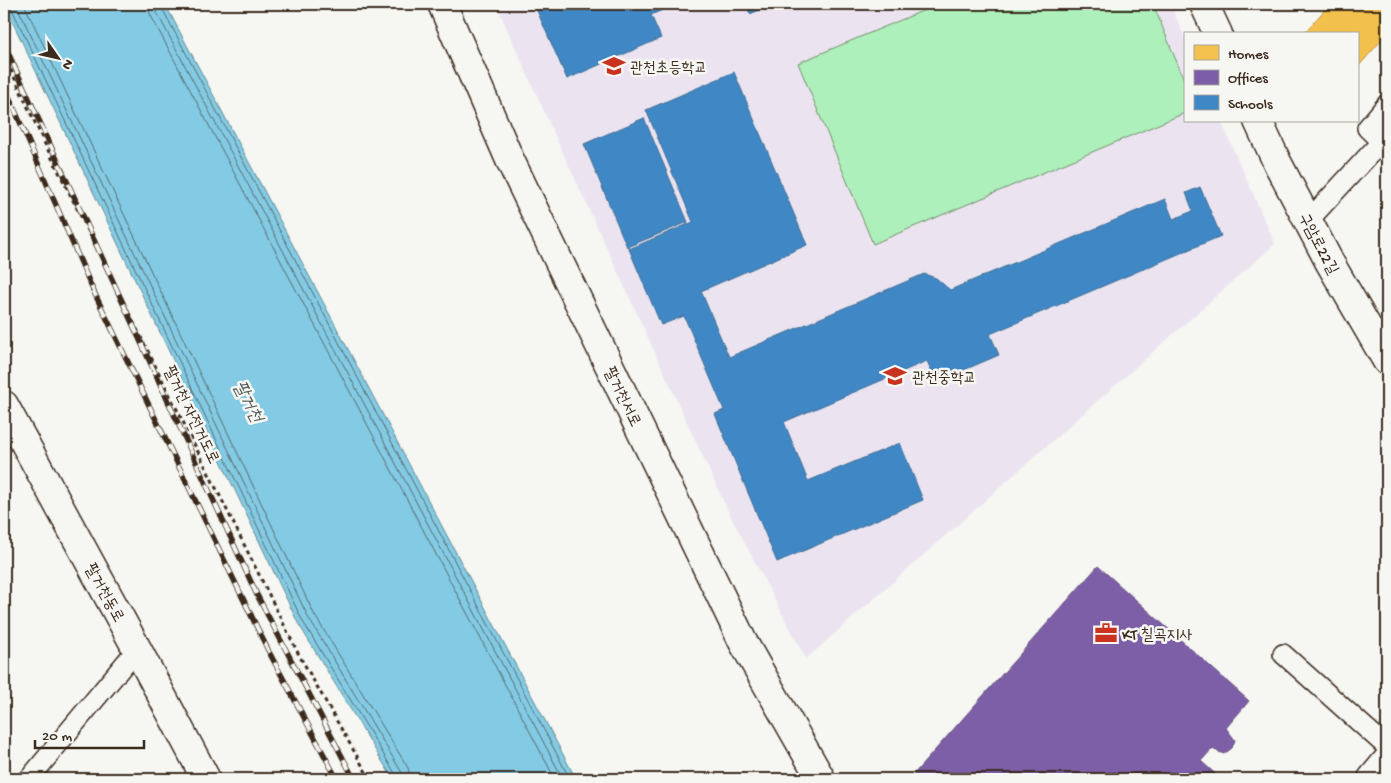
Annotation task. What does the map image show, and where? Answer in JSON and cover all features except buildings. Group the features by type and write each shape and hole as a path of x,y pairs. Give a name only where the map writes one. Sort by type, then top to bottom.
{"main road":[{"name":"팔거천서로","path":"442,4 510,160 738,633 821,779"},
{"path":"1204,4 1217,32"},
{"name":"구암로22길","path":"1258,122 1334,271 1387,361"},
{"name":"팔거천동로","path":"4,405 206,779"},
{"path":"1372,779 1387,761"}],"lane":[{"path":"1308,222 1385,143 1366,128 1387,104"},
{"path":"29,779 137,649"},
{"path":"1283,654 1387,747"}],"path":[{"name":"팔거천 자전거도로","path":"4,55 44,142 294,646 370,779"}],"shaded area":[{"name":"관천중학교","path":"496,4 1170,4 1184,36 1184,122 1221,122 1275,244 806,659 727,509"}],"green space":[{"path":"939,4 1153,4 1184,80 1184,113 873,244 798,63"}],"water":[{"name":"팔거천","path":"4,4 165,4 576,779 393,779 298,623"}],"railway":[{"path":"4,44 257,595 354,779"},
{"path":"4,85 92,288 269,652 337,779"}],"place":[{"name":"관천초등학교","path":"614,66"},
{"name":"관천중학교","path":"895,376"},
{"name":"KT 칠곡지사","path":"1106,633"}]}
